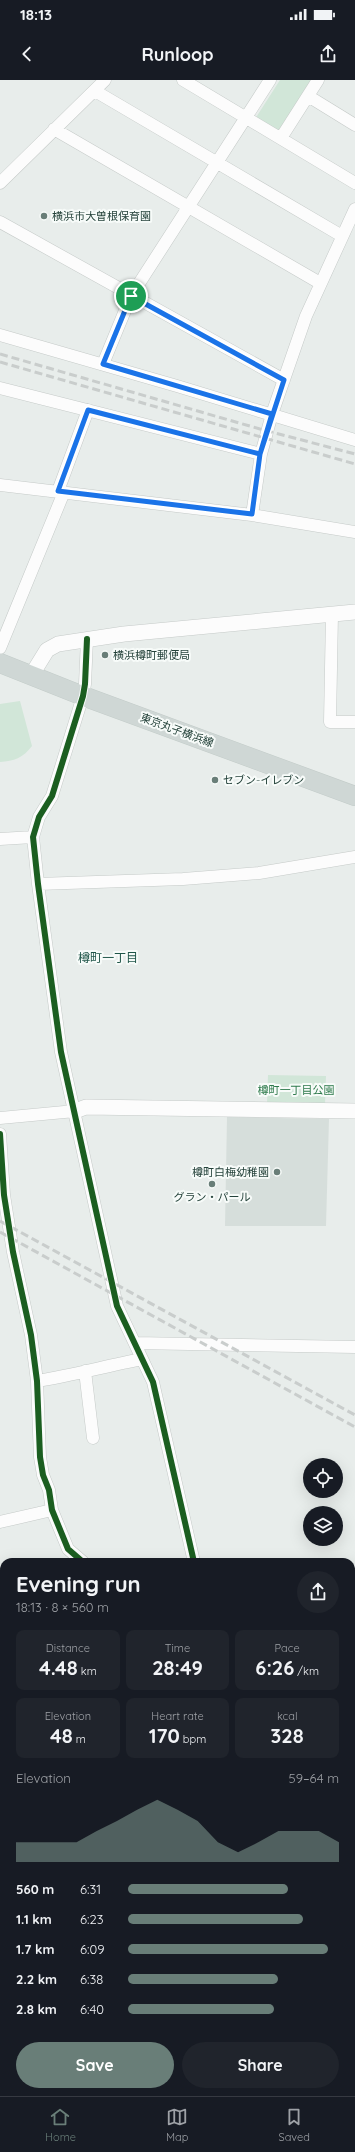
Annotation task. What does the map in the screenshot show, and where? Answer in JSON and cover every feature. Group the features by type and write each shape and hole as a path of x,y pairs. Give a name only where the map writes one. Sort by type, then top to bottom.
{"main road":[{"name":"東京丸子横浜線","path":"0,663 83,696 355,796"}],"street":[{"path":"0,183 105,80"},
{"path":"183,80 355,183"},
{"path":"103,364 131,296 270,80"},
{"path":"280,138 318,80"},
{"path":"95,91 342,236"},
{"path":"308,96 355,125"},
{"path":"54,130 320,283"},
{"path":"252,514 260,454 272,414 306,316 355,209"},
{"path":"0,222 284,380"},
{"path":"0,335 103,364 355,440"},
{"path":"0,388 260,454"},
{"path":"0,648 61,492 88,410"},
{"path":"0,485 252,514 355,532"},
{"path":"31,676 40,658 52,646 87,639 355,612"},
{"path":"332,614 330,722 355,722"},
{"path":"87,639 86,677 83,696 52,796 39,817 33,837 38,884 61,1052 117,1306 153,1382 193,1558"},
{"path":"0,839 33,837"},
{"path":"38,884 184,879 259,873 355,857"},
{"path":"0,1118 75,1111 86,1106 355,1111"},
{"path":"0,1134 4,1195 13,1252 31,1336 37,1381 40,1457 43,1475 49,1490 52,1510 68,1549 78,1558"},
{"path":"0,1245 13,1252"},
{"path":"135,1344 355,1347"},
{"path":"37,1381 79,1374 85,1371 142,1359"},
{"path":"85,1371 94,1438"},
{"path":"0,1522 52,1510"}],"shaded area":[{"name":"樽町白梅幼稚園","path":"227,1117 329,1119 326,1226 225,1226"}],"green space":[{"path":"280,80 313,80 279,133 255,119"},
{"path":"20,701 32,746 18,758 0,762 0,704"},
{"name":"樽町一丁目公園","path":"268,1075 326,1076 325,1104 267,1104"}],"railway":[{"path":"0,354 260,429 355,454"},
{"path":"0,362 355,464"},
{"path":"0,1221 355,1415"},
{"path":"0,1232 355,1427"}],"cycle path":[{"path":"87,639 83,696 52,796 39,817 33,837 38,884 61,1052 117,1306 153,1382 193,1558"},
{"path":"0,1134 4,1195 13,1252 31,1335 37,1381 40,1457 43,1475 49,1490 52,1510 68,1549 78,1558"}],"place":[{"name":"横浜市大曽根保育園","path":"44,216"},
{"name":"横浜樽町郵便局","path":"105,655"},
{"name":"セブン-イレブン","path":"215,780"},
{"name":"樽町白梅幼稚園","path":"277,1172"},
{"name":"グラン・パール","path":"212,1184"}],"district":[{"name":"樽町一丁目","path":"108,957"}],"route":[{"path":"131,296 103,364 272,414 260,454 88,410 58,491 140,502 252,514 260,454 284,380 131,296"}]}
